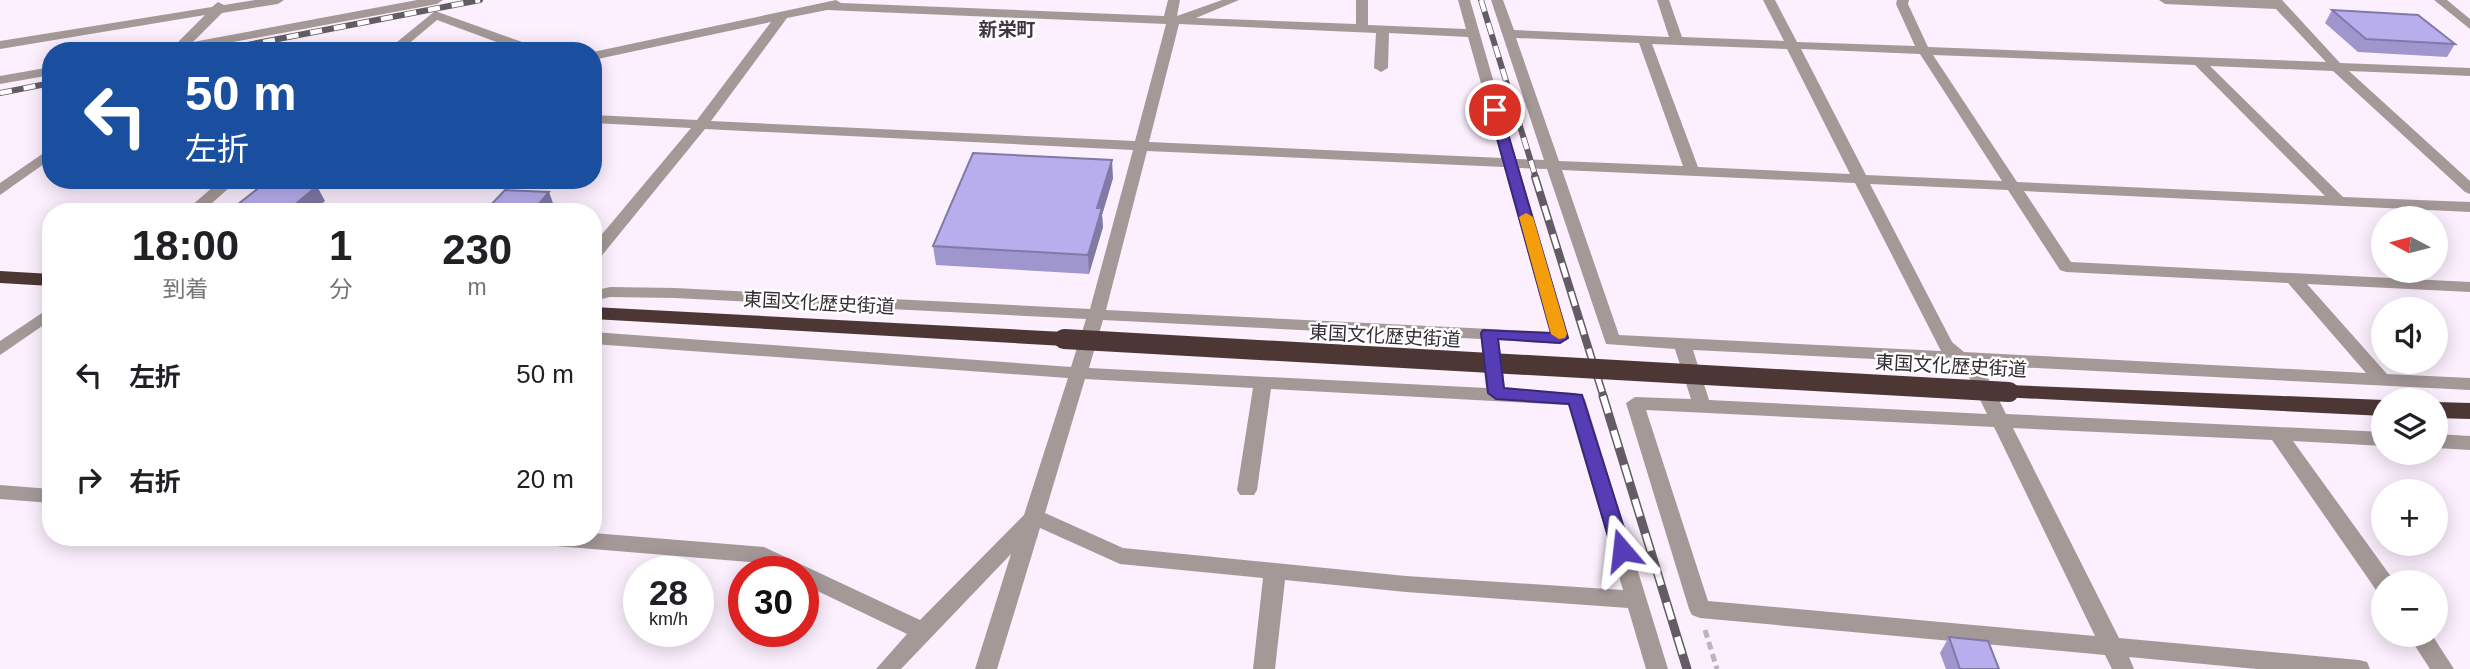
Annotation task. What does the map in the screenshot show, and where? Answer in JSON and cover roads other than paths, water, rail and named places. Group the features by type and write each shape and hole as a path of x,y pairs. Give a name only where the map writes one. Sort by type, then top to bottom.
{"highway":[{"path":"0,277 42,279"},
{"name":"東国文化歴史街道","path":"602,314 2009,392 2371,407"},
{"path":"2448,410 2470,411"}],"street":[{"path":"0,45 219,4 278,0"},
{"path":"208,42 399,3 434,0 435,15"},
{"path":"602,54 857,0"},
{"path":"986,669 1097,313 1173,22 1170,15 1174,0"},
{"path":"1173,22 1233,0"},
{"path":"1362,0 1362,29"},
{"path":"602,294 675,293 1560,338 1464,0"},
{"path":"1497,0 1612,340 2470,384"},
{"path":"1663,0 1677,40"},
{"path":"1769,0 1945,345 1977,374 2123,669"},
{"path":"1903,0 1902,4 1924,51 2066,267 2470,287"},
{"path":"2165,0 2277,2 2337,67 2470,188"},
{"path":"2441,0 2470,24"},
{"path":"185,42 216,12 219,4"},
{"path":"827,6 1472,33"},
{"path":"403,42 435,15"},
{"path":"435,15 509,42"},
{"path":"602,245 701,124 782,16"},
{"path":"1381,68 1384,29"},
{"path":"1508,34 2470,72"},
{"path":"1644,39 1670,103 1692,171"},
{"path":"2199,62 2339,201"},
{"path":"0,80 42,73"},
{"path":"602,119 2470,207"},
{"path":"0,190 17,174 42,158"},
{"path":"203,203 220,189"},
{"path":"2293,278 2381,378"},
{"path":"0,349 42,319"},
{"path":"1489,333 1496,393"},
{"path":"602,339 1077,373 1576,398 1657,669"},
{"path":"1682,344 1702,406"},
{"path":"1247,490 1263,382"},
{"path":"2359,669 1700,609 1635,404 2371,439"},
{"path":"2278,435 2374,570"},
{"path":"2448,442 2470,443"},
{"path":"0,492 42,495"},
{"path":"1034,517 1120,556 1637,600"},
{"path":"887,669 1034,517"},
{"path":"602,542 766,556"},
{"path":"1264,669 1275,571"},
{"path":"819,581 922,631"},
{"path":"2427,647 2443,669"}],"railway":[{"path":"263,42 480,0"},
{"path":"1481,0 1536,178"},
{"path":"0,93 42,85"},
{"path":"1535,177 1604,398"},
{"path":"1603,396 1687,669"}],"district":[{"name":"新栄町","path":"1007,29"}]}
